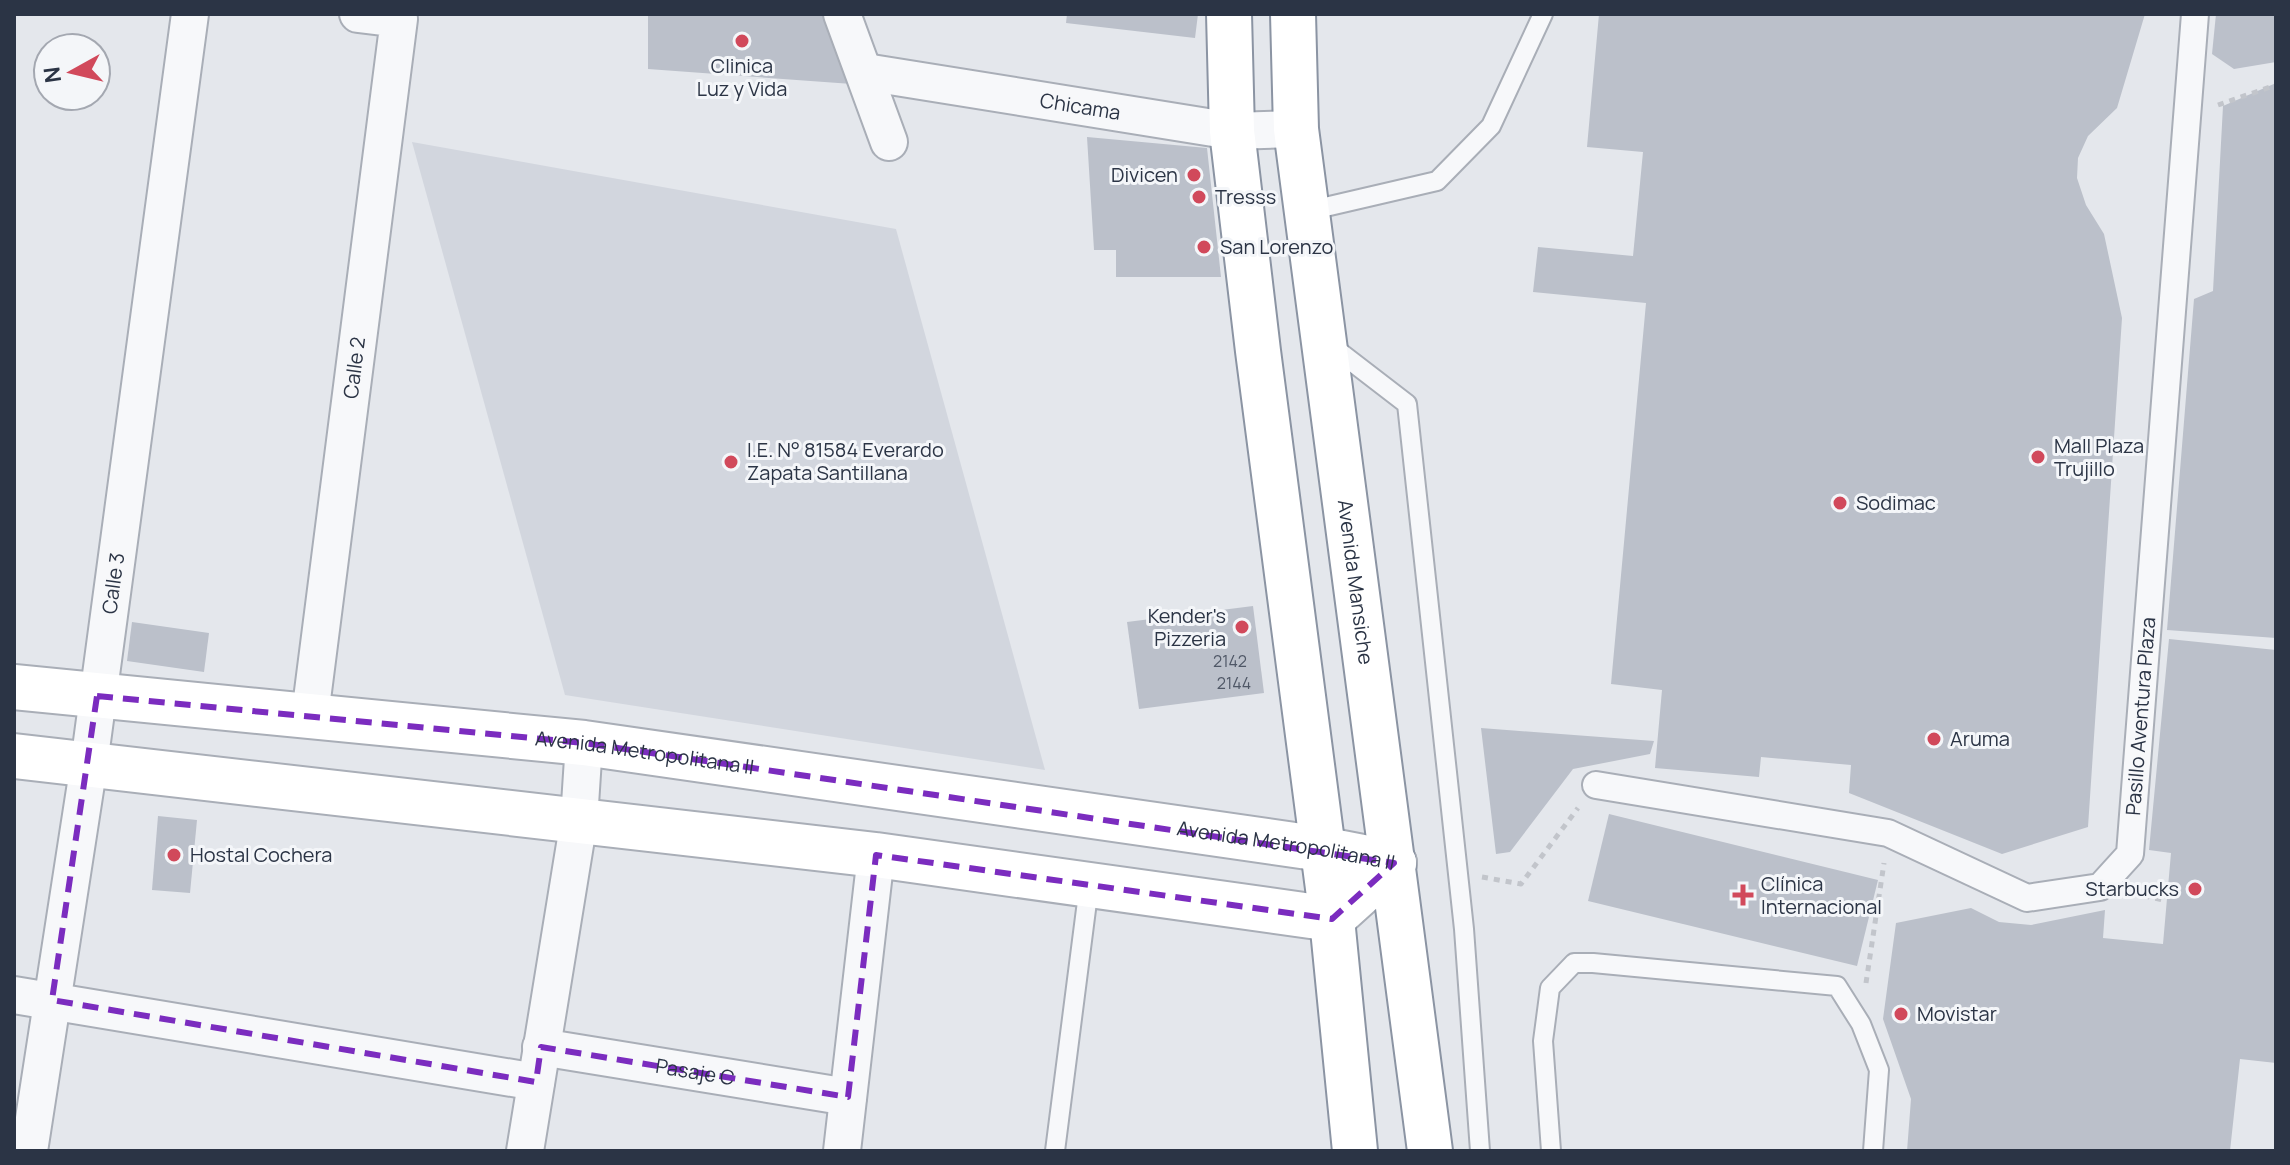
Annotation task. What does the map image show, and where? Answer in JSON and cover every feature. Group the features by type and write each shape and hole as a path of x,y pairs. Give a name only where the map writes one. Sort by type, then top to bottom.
{"main road":[{"path":"1229,14 1232,131 1332,919 1355,1151"},
{"name":"Avenida Mansiche","path":"1293,14 1296,129 1431,1148"},
{"path":"1258,351 1325,340"},
{"name":"Avenida Metropolitana II","path":"14,687 584,743 1322,849 1394,863"},
{"path":"14,756 876,855 1332,919"},
{"name":"Avenida Metropolitana II","path":"1332,919 1394,863"}],"street":[{"name":"Calle 3","path":"29,1151 89,764 190,14"},
{"name":"Calle 2","path":"310,715 399,19 358,14"},
{"path":"842,14 889,142"},
{"name":"Pasillo Aventura Plaza","path":"1596,785 1888,833 2027,898 2100,887 2130,854 2173,263 2195,14"},
{"name":"Chicama","path":"865,72 1232,131 1296,129"},
{"path":"525,1151 579,820 584,743"},
{"path":"842,1151 876,855"},
{"path":"14,995 536,1082"},
{"name":"Pasaje C","path":"541,1047 848,1097"}],"lane":[{"path":"1308,211 1437,181 1491,126 1543,14"},
{"path":"1325,340 1407,404 1464,929 1480,1151"},
{"path":"1055,1151 1089,886"},
{"path":"1551,1151 1543,1041 1550,988 1574,963 1837,986 1861,1024 1879,1070 1873,1151"}],"path":[{"path":"2187,116 2276,85"},
{"path":"1861,1024 1888,833"}],"highlighted area":[{"path":"97,696 584,743 1394,863 1332,919 876,855 848,1097 541,1047 536,1082 52,1000"}],"shaded area":[{"name":"I.E. N° 81584 Everardo Zapata Santillana","path":"412,142 896,229 1045,770 565,695"}],"building":[{"name":"Clinica Luz y Vida","path":"648,14 826,14 852,84 648,69"},
{"path":"1067,14 1198,14 1195,38 1066,23"},
{"path":"1599,14 2145,14 2117,108 2088,136 2078,158 2077,178 2086,205 2104,234 2122,318 2088,827 2002,854 1849,793 1851,765 1761,757 1759,777 1655,768 1662,690 1611,684 1646,303 1533,292 1538,247 1633,256 1643,152 1587,147"},
{"path":"2216,14 2276,14 2276,62 2234,69 2212,54"},
{"path":"2276,83 2276,638 2167,630 2194,299 2213,291 2223,106"},
{"path":"1087,137 1207,148 1221,277 1116,277 1116,250 1094,250"},
{"path":"1253,606 1264,693 1139,709 1127,622"},
{"path":"132,622 209,633 204,672 127,661"},
{"path":"2169,639 2276,650 2276,1063 2240,1059 2230,1151 1907,1151 1911,1099 1883,1019 1896,923 1971,908 1999,922 2031,925 2105,910 2103,938 2163,944 2171,853 2149,850"},
{"path":"1481,728 1654,741 1650,754 1573,769 1510,852 1496,854"},
{"path":"1609,814 1878,880 1857,966 1588,901"},
{"name":"Hostal Cochera","path":"158,816 197,820 190,893 152,890"}],"place":[{"name":"Clinica Luz y Vida","path":"742,41"},
{"name":"Divicen","path":"1194,175"},
{"name":"Tresss","path":"1199,197"},
{"name":"San Lorenzo","path":"1204,247"},
{"name":"Mall Plaza Trujillo","path":"2038,457"},
{"name":"I.E. N° 81584 Everardo Zapata Santillana","path":"731,462"},
{"name":"Sodimac","path":"1840,503"},
{"name":"Kender's Pizzeria","path":"1242,627"},
{"name":"Aruma","path":"1934,739"},
{"name":"Hostal Cochera","path":"174,855"},
{"name":"Starbucks","path":"2195,889"},
{"name":"Clínica Internacional","path":"1743,895"},
{"name":"Movistar","path":"1901,1014"}]}
